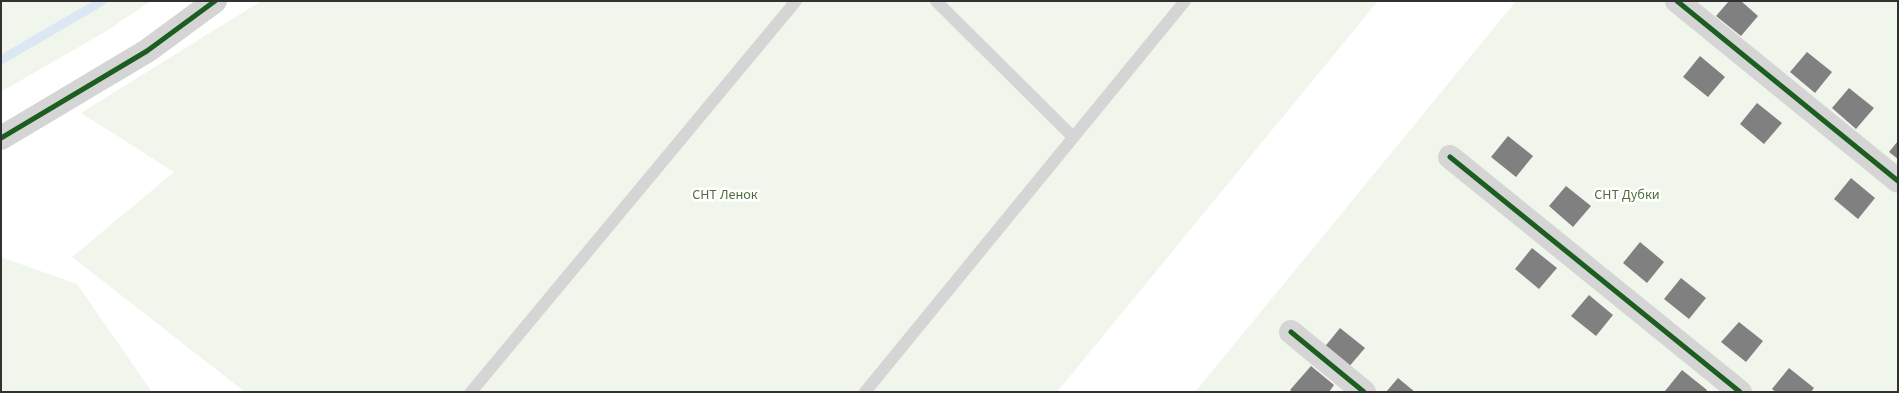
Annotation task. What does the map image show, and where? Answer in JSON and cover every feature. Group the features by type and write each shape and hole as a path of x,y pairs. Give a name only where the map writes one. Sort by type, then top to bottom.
{"street":[{"path":"1,138 147,51 215,1"},
{"path":"1676,1 1898,181"},
{"path":"1450,157 1740,392"},
{"path":"1291,332 1364,392"}],"lane":[{"path":"472,392 796,1"},
{"path":"936,1 1074,137"},
{"path":"865,392 1185,1"}],"green space":[{"path":"1,1 151,1 108,30 1,92"},
{"name":"СНТ Ленок","path":"261,1 1378,1 1057,392 245,392 72,257 174,172 81,113"},
{"name":"СНТ Дубки","path":"1516,1 1898,1 1898,392 1195,392"},
{"path":"1,257 77,284 152,392 1,392"}],"building":[{"path":"1729,1 1741,1 1758,16 1741,36 1716,16"},
{"path":"1807,52 1832,72 1815,93 1790,72"},
{"path":"1700,56 1725,77 1708,97 1683,77"},
{"path":"1849,88 1874,108 1856,129 1832,108"},
{"path":"1757,103 1782,123 1764,144 1740,124"},
{"path":"1508,136 1533,156 1516,177 1491,157"},
{"path":"1898,141 1898,159 1889,152"},
{"path":"1851,178 1875,198 1858,219 1834,199"},
{"path":"1566,186 1591,206 1573,227 1549,206"},
{"path":"1640,242 1664,262 1647,283 1623,263"},
{"path":"1532,248 1557,268 1539,289 1515,269"},
{"path":"1681,278 1706,298 1689,319 1664,299"},
{"path":"1589,295 1613,315 1596,336 1571,316"},
{"path":"1739,322 1763,341 1746,362 1721,342"},
{"path":"1340,328 1365,348 1347,369 1323,349"},
{"path":"1311,366 1334,385 1329,392 1293,392 1290,390"},
{"path":"1789,368 1814,388 1811,392 1776,392 1772,389"},
{"path":"1682,370 1707,390 1706,392 1665,391"},
{"path":"1398,378 1415,392 1386,392"}],"waterway":[{"path":"1,60 102,1"}],"cycle path":[{"path":"1,138 147,51 215,1"},
{"path":"1677,1 1898,181"},
{"path":"1450,157 1740,392"},
{"path":"1291,332 1364,392"}]}
